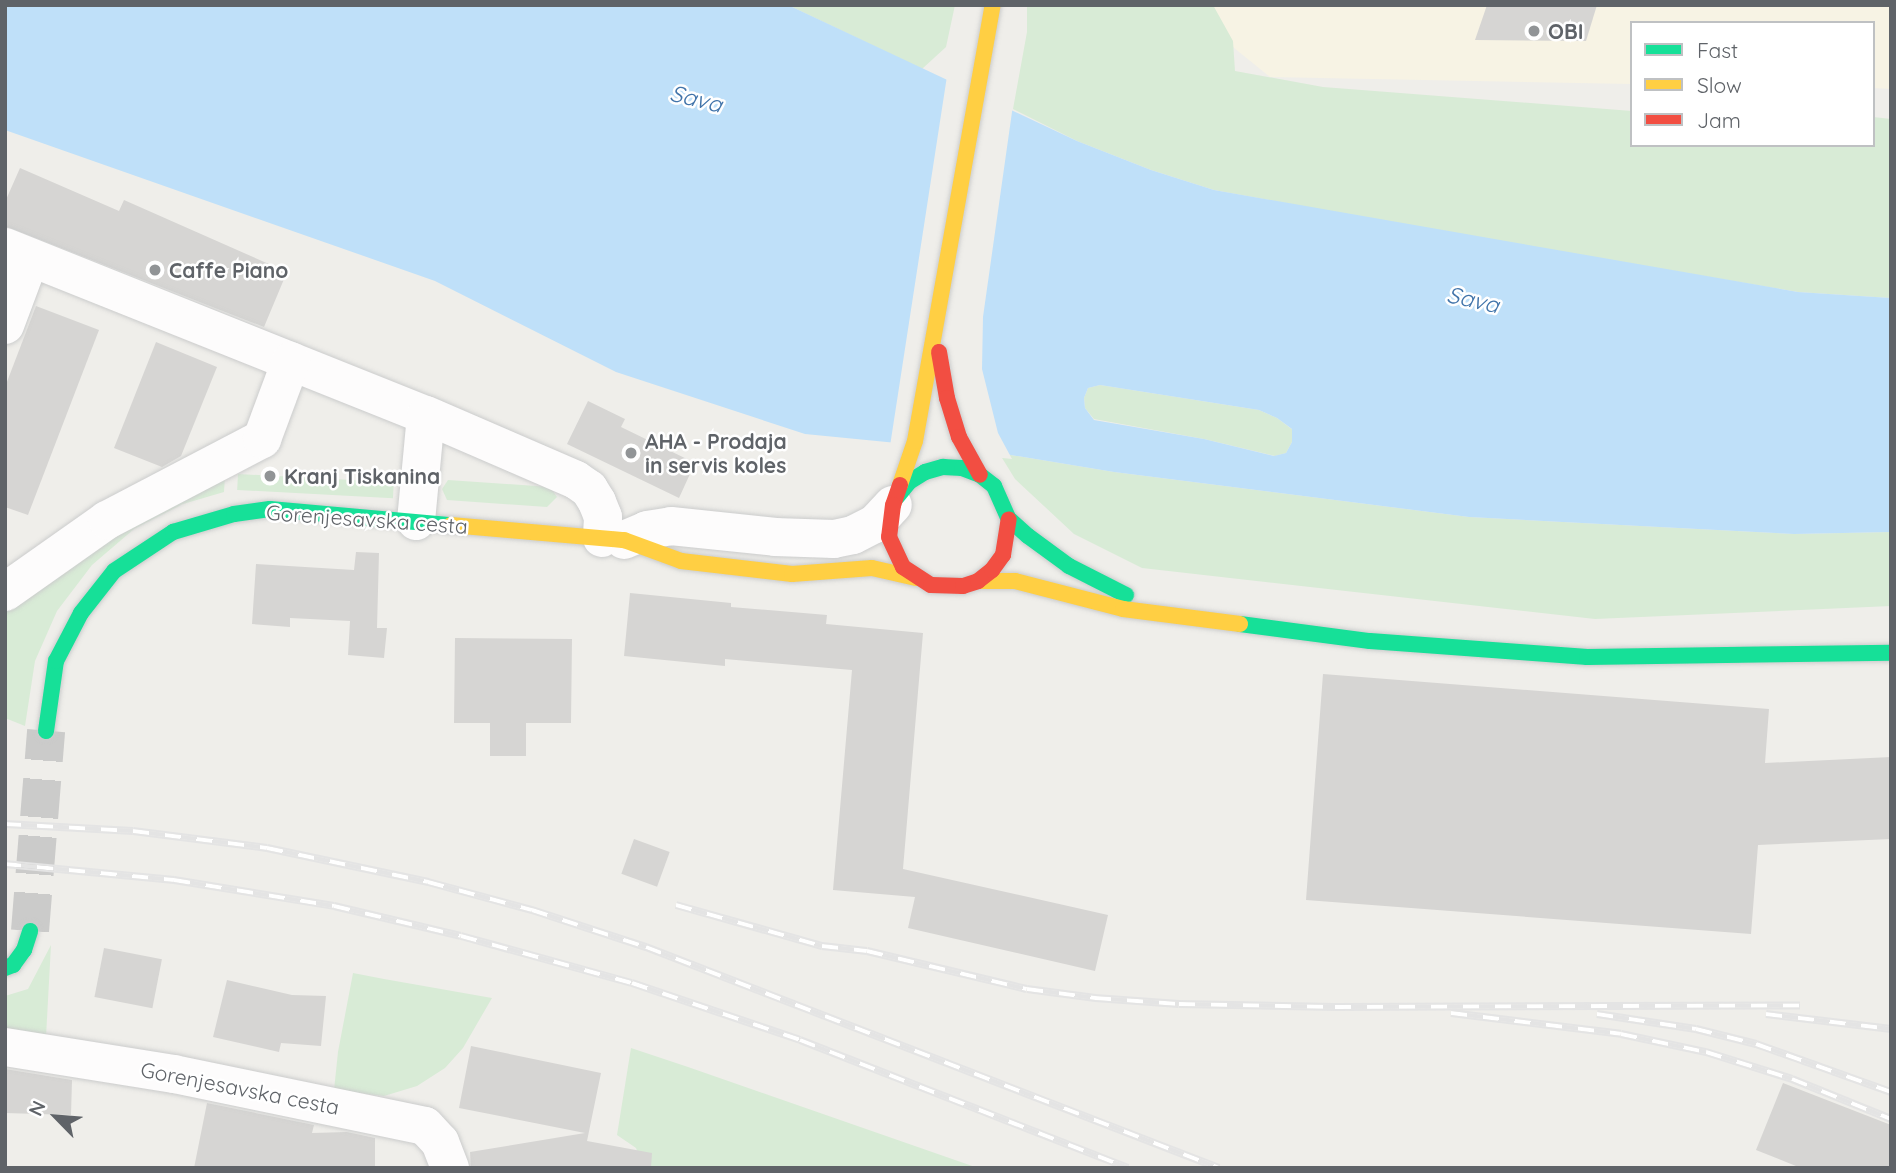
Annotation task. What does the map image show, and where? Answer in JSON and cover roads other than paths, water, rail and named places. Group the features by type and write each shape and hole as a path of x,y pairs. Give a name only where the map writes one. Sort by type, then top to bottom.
{"main road":[{"path":"993,5 915,441 893,513 903,567 916,578 947,588 978,580 1015,581 1093,603 1215,622 1370,641 1587,657 1891,653"},
{"path":"935,322 947,398 959,438 979,475"},
{"path":"893,513 909,482 925,472 943,467 962,468 979,475 994,486 1009,519 1069,566 1160,612"},
{"name":"Gorenjesavska cesta","path":"46,731 56,661 81,613 114,571 173,532 234,514 270,509 613,539 681,561 792,574 872,568 916,578"},
{"path":"978,580 992,570 1003,555 1009,519"},
{"path":"5,968 13,965 24,950 30,931"}],"street":[{"path":"5,325 18,253 426,415 576,480 589,489 613,539"},
{"path":"5,592 107,520 262,439 291,361"},
{"path":"416,521 426,415"},
{"name":"Gorenjesavska cesta","path":"613,539 671,526 815,540 853,535 893,513"},
{"name":"Gorenjesavska cesta","path":"5,1046 187,1076 425,1126 440,1142 450,1168"}],"water":[{"name":"Sava","path":"5,5 788,5 1077,141 1151,170 1214,190 1798,292 1891,298 1891,532 1794,534 1469,517 1114,472 999,453 805,434 616,372 435,281 5,130","holes":["1100,385 1259,410 1292,429 1292,442 1286,453 1274,456 1204,439 1094,420 1085,408 1084,398 1088,388"]}],"tunnel":[{"path":"30,931 46,731"}],"railway":[{"path":"5,824 133,831 267,848 428,882 532,910 646,947 1219,1168"},
{"path":"5,864 174,880 334,906 461,936 632,983 800,1040 1128,1168"},
{"path":"676,905 822,946 867,951 1027,989 1095,998 1179,1004 1335,1007 1800,1005"},
{"path":"1451,1013 1621,1034 1706,1052 1792,1079 1891,1119"},
{"path":"1597,1014 1696,1029 1756,1044 1891,1092"},
{"path":"1766,1014 1891,1029"}],"place":[{"name":"OBI","path":"1534,31"},
{"name":"Caffe Piano","path":"155,270"},
{"name":"AHA - Prodaja in servis koles","path":"631,453"},
{"name":"Kranj Tiskanina","path":"270,476"}]}
